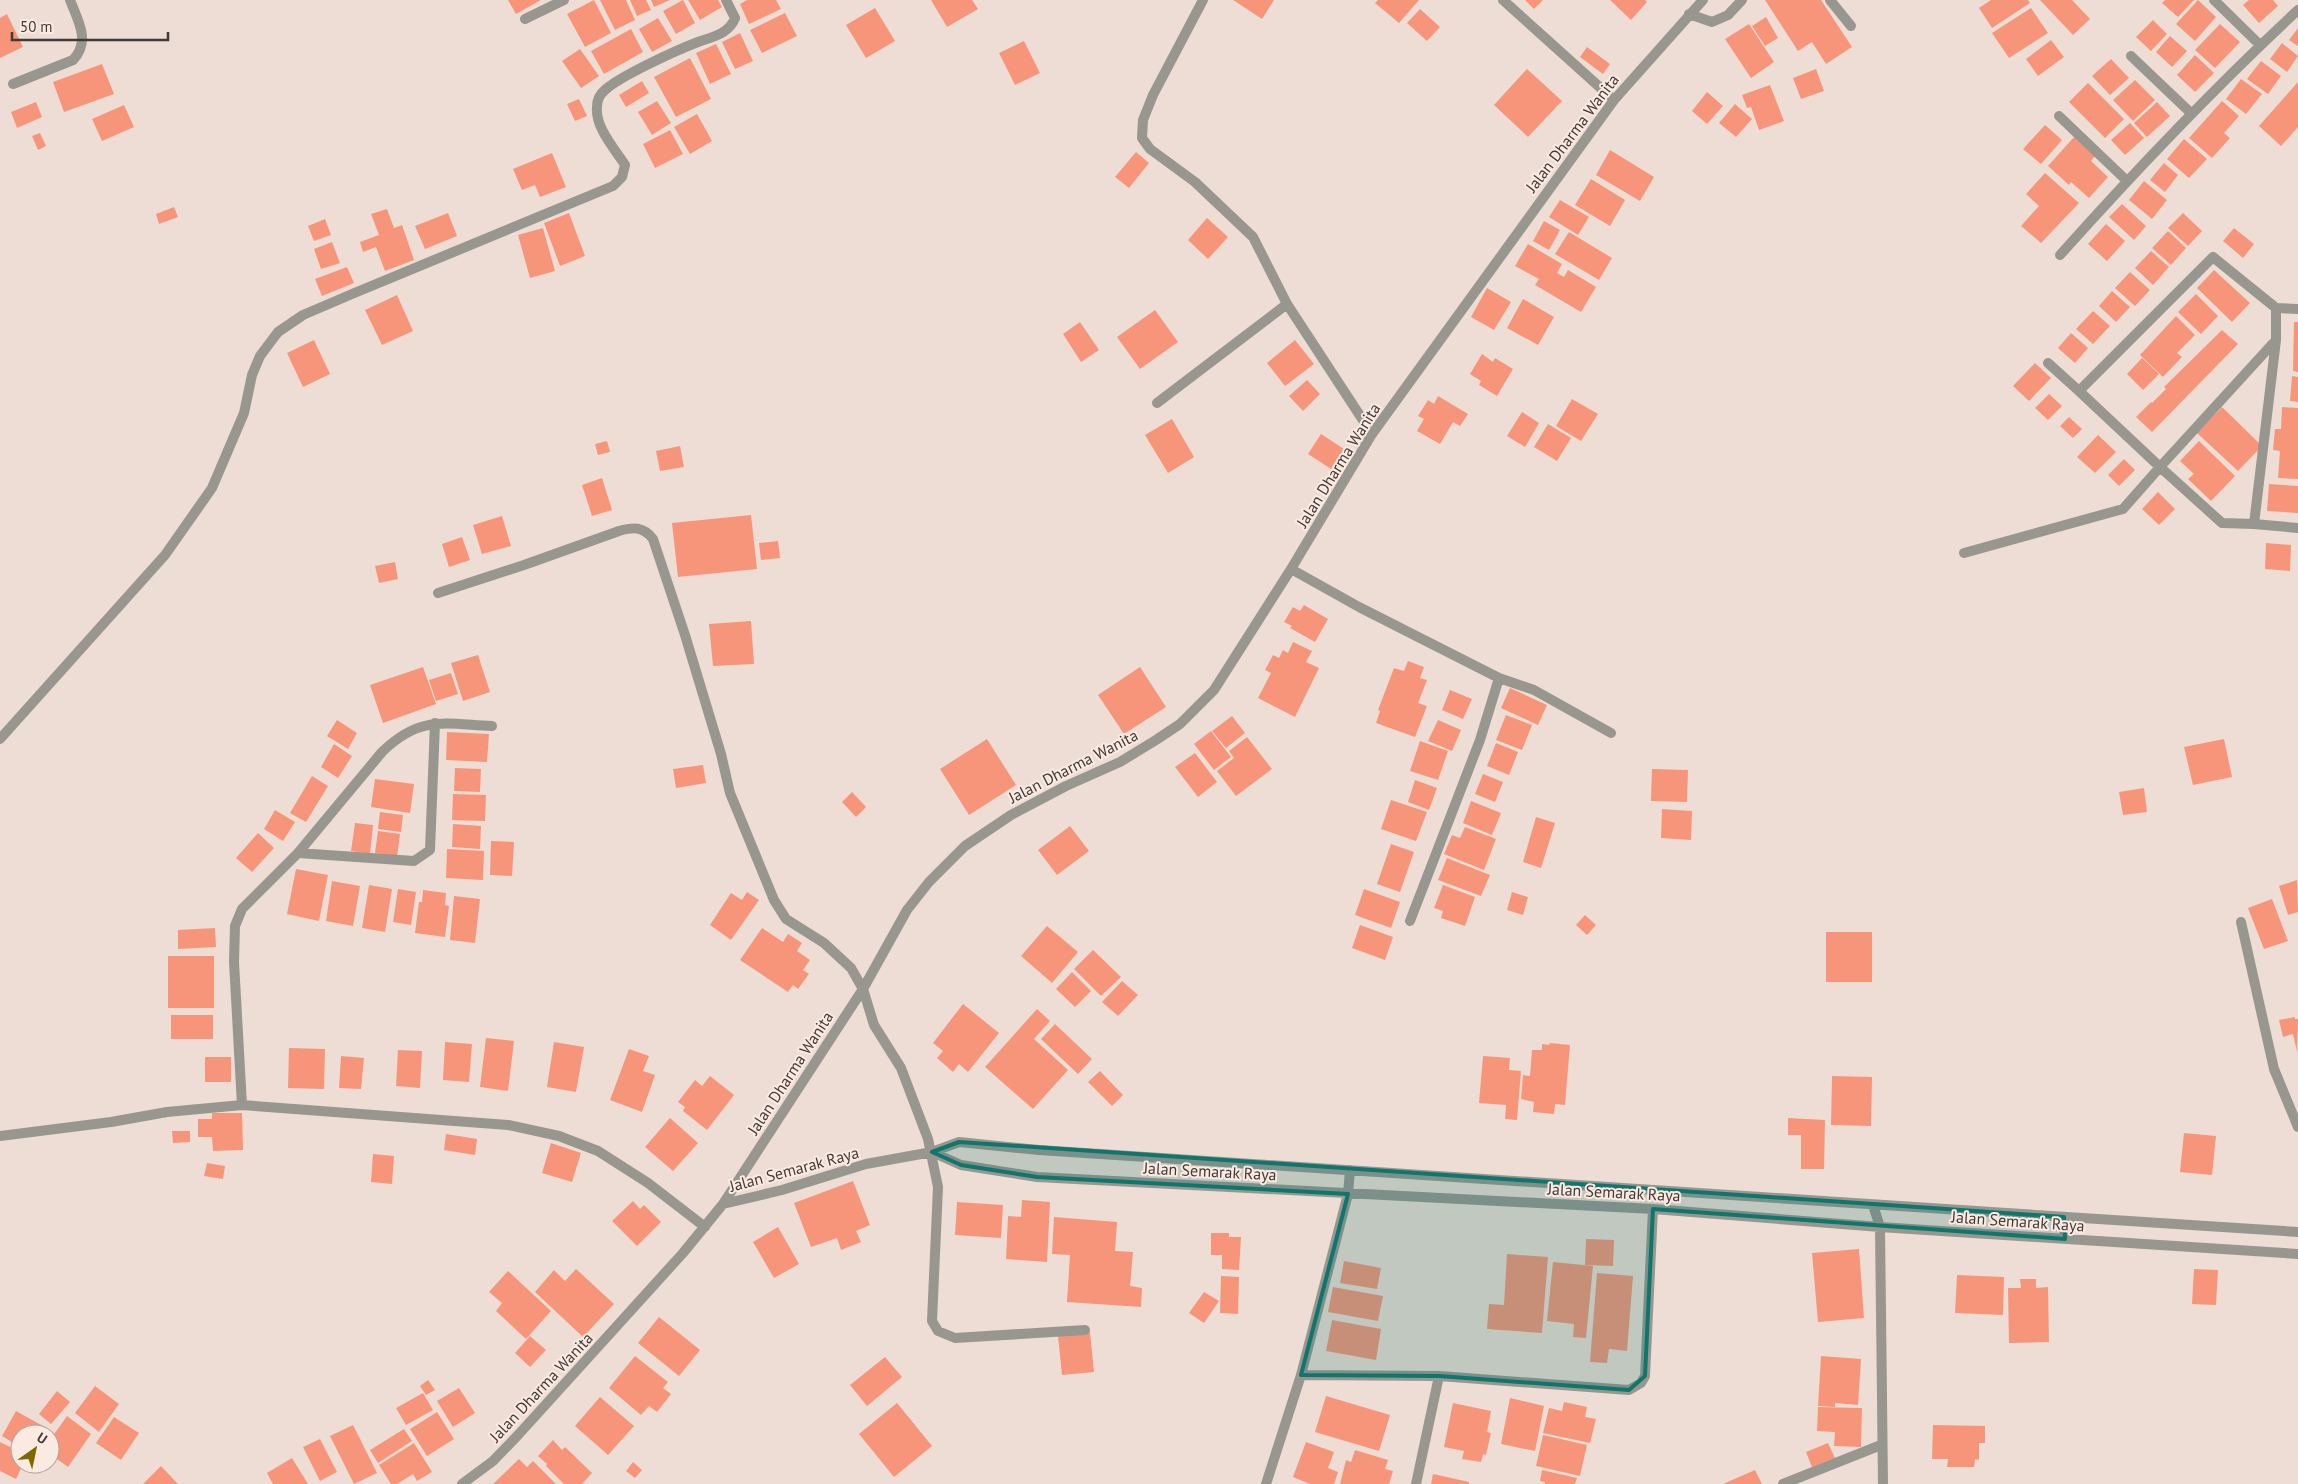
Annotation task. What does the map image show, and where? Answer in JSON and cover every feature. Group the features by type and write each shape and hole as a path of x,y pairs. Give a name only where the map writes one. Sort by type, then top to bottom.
{"street":[{"path":"14,84 73,60 78,54 84,40 70,0"},
{"path":"525,19 564,0"},
{"path":"0,739 165,555 207,495 244,413 252,375 260,356 278,332 303,315 613,186 622,177 625,165 600,124 597,108 601,94 623,78 690,45 724,33 734,18 726,0"},
{"path":"1203,0 1153,95 1143,120 1142,138 1150,149 1195,182 1253,237 1287,304 1372,434"},
{"path":"1503,0 1614,100"},
{"name":"Jalan Dharma Wanita","path":"466,1483 493,1461 519,1434 724,1204 863,989 906,910 929,882 965,846 1011,815 1066,786 1120,762 1180,724 1201,705 1227,673 1372,434 1614,100 1703,0"},
{"path":"1689,14 1712,22 1728,15 1742,0"},
{"path":"1830,0 1851,26"},
{"path":"2214,0 2260,45"},
{"path":"2060,255 2126,180 2191,113 2298,10"},
{"path":"2131,56 2191,113"},
{"path":"2058,116 2126,180"},
{"path":"2079,391 2213,257 2276,308 2298,310"},
{"path":"1157,403 1287,304"},
{"path":"2254,524 2276,340 2276,308"},
{"path":"1964,553 2123,509 2276,340"},
{"path":"2048,363 2222,523 2298,528"},
{"path":"438,593 524,566 632,527 641,528 649,534 653,539 685,635 721,754 730,793 774,900 786,919 824,943 851,968 863,989 874,1025 901,1068 932,1152 938,1187 932,1321 938,1331 955,1338 1085,1330"},
{"path":"1291,569 1358,607 1499,678 1534,690 1611,732"},
{"path":"1410,921 1480,740 1499,678"},
{"path":"298,853 414,861 430,850 435,724"},
{"path":"242,1105 234,962 235,926 242,909 298,853 382,752 396,739 410,729 435,724 492,726"},
{"path":"2241,922 2274,1069 2298,1127"},
{"path":"0,1136 111,1122 167,1112 242,1105 508,1125 559,1136 598,1151 648,1183 705,1227"},
{"name":"Jalan Semarak Raya","path":"724,1204 782,1190 866,1164 932,1152 959,1142 1039,1150 2298,1232"},
{"name":"Jalan Semarak Raya","path":"932,1152 961,1165 1036,1177 1653,1209 1880,1227 2298,1254"},
{"path":"1266,1484 1301,1375 1348,1194 1350,1170"},
{"path":"1873,1205 1880,1227 1883,1484"},
{"path":"1301,1375 1439,1376 1629,1390 1641,1383 1645,1376 1653,1209"},
{"path":"2064,1217 2065,1239"},
{"path":"1416,1484 1439,1376"},
{"path":"1782,1484 1882,1445"}],"highlighted area":[{"path":"959,1142 2064,1217 2065,1239 1653,1209 1645,1376 1629,1390 1439,1376 1301,1375 1348,1194 1037,1177 961,1165 932,1152"}],"building":[{"path":"508,0 541,0 516,14"},
{"path":"594,0 611,33 585,47 567,14"},
{"path":"600,0 626,0 635,20 615,30"},
{"path":"630,0 646,0 651,10 637,16"},
{"path":"651,0 670,0 654,7"},
{"path":"683,0 695,23 676,34 663,11"},
{"path":"688,0 718,0 722,7 700,20"},
{"path":"747,0 776,0 781,9 749,24 740,4"},
{"path":"931,0 972,0 978,9 947,27"},
{"path":"1233,0 1274,0 1262,19"},
{"path":"1378,0 1419,0 1399,23 1375,3"},
{"path":"1525,0 1543,0 1534,9"},
{"path":"1610,0 1645,0 1647,2 1631,20"},
{"path":"1765,0 1821,0 1852,47 1826,64 1812,42 1798,51"},
{"path":"1991,0 2028,0 2030,3 1992,28 1979,8"},
{"path":"2040,0 2072,0 2090,19 2073,35"},
{"path":"2165,0 2194,0 2178,17 2162,3"},
{"path":"2198,0 2216,17 2195,41 2176,24"},
{"path":"2249,0 2273,0 2278,6 2259,23 2243,5"},
{"path":"875,8 895,41 866,58 846,25"},
{"path":"2031,8 2048,33 2009,58 1992,33"},
{"path":"1420,9 1440,27 1427,41 1407,23"},
{"path":"785,13 797,36 762,53 750,30"},
{"path":"7,14 23,47 0,58 0,18"},
{"path":"1766,17 1778,38 1765,46 1752,26"},
{"path":"658,18 672,41 652,52 639,29"},
{"path":"2153,20 2167,34 2151,51 2136,37"},
{"path":"1749,24 1774,62 1751,78 1725,39"},
{"path":"2220,24 2240,42 2215,68 2195,50"},
{"path":"2298,28 2298,46 2289,40"},
{"path":"631,29 643,52 604,74 591,51"},
{"path":"740,33 753,61 735,69 722,42"},
{"path":"2170,36 2187,51 2172,67 2156,52"},
{"path":"2051,40 2064,57 2038,76 2026,59"},
{"path":"1024,41 1040,73 1015,85 999,53"},
{"path":"2282,43 2298,56 2287,72 2270,59"},
{"path":"716,44 731,74 710,84 696,53"},
{"path":"1587,47 1610,64 1603,74 1580,57"},
{"path":"580,49 599,76 581,88 562,61"},
{"path":"2195,55 2214,73 2195,92 2177,75"},
{"path":"690,58 711,99 676,117 654,77"},
{"path":"2111,59 2129,78 2110,95 2092,76"},
{"path":"2261,61 2281,76 2268,94 2247,79"},
{"path":"102,64 114,94 64,112 53,82"},
{"path":"1527,69 1562,101 1528,137 1494,105"},
{"path":"1816,69 1824,91 1801,99 1793,78"},
{"path":"2241,79 2262,94 2246,114 2226,99"},
{"path":"2135,80 2155,100 2133,121 2113,100"},
{"path":"642,81 649,93 626,107 619,95"},
{"path":"2298,82 2298,127 2281,146 2259,126"},
{"path":"2088,83 2124,119 2105,138 2069,102"},
{"path":"1770,85 1784,121 1759,130 1751,107 1747,108 1742,95"},
{"path":"1707,92 1723,106 1707,124 1692,111"},
{"path":"579,99 587,116 575,121 567,104"},
{"path":"657,101 671,123 652,135 638,112"},
{"path":"2222,101 2239,116 2224,133 2230,138 2212,158 2189,138"},
{"path":"36,102 42,117 17,128 11,112"},
{"path":"2157,102 2170,116 2147,137 2134,123"},
{"path":"1735,104 1752,119 1736,137 1719,123"},
{"path":"124,105 134,127 102,141 92,119"},
{"path":"697,114 712,141 690,154 674,127"},
{"path":"2130,123 2144,138 2125,155 2111,140"},
{"path":"2045,125 2062,140 2041,164 2023,149"},
{"path":"670,130 683,154 655,168 643,144"},
{"path":"40,133 46,146 38,150 32,136"},
{"path":"2074,137 2095,156 2091,161 2108,177 2089,198 2071,182 2069,185 2048,166"},
{"path":"2184,139 2207,159 2189,178 2167,159"},
{"path":"1610,150 1654,177 1640,201 1596,175"},
{"path":"1136,152 1149,163 1129,188 1115,177"},
{"path":"552,153 566,187 540,197 535,185 522,190 513,169"},
{"path":"2164,163 2178,175 2165,192 2150,180"},
{"path":"2045,173 2079,203 2041,243 2021,226 2039,206 2026,194"},
{"path":"1591,179 1625,200 1610,226 1575,205"},
{"path":"2144,181 2167,200 2152,219 2129,200"},
{"path":"1560,200 1589,217 1578,235 1549,217"},
{"path":"2122,204 2146,226 2134,240 2109,217"},
{"path":"174,207 178,217 159,224 156,214"},
{"path":"387,209 394,228 402,225 414,260 385,271 376,247 363,252 360,242 379,235 371,214"},
{"path":"448,213 457,236 425,249 415,226"},
{"path":"569,213 585,256 560,266 544,223"},
{"path":"2183,213 2202,231 2188,246 2168,228"},
{"path":"1207,218 1228,237 1208,259 1188,240"},
{"path":"325,219 331,235 314,241 308,226"},
{"path":"1544,221 1560,230 1549,250 1533,241"},
{"path":"2106,224 2125,241 2107,261 2088,244"},
{"path":"543,228 555,271 530,278 518,235"},
{"path":"2234,228 2254,244 2243,258 2223,241"},
{"path":"2168,231 2186,248 2171,265 2152,248"},
{"path":"1569,232 1612,258 1599,280 1555,254"},
{"path":"332,242 340,263 321,269 314,249"},
{"path":"1528,244 1562,264 1557,273 1564,277 1568,270 1596,287 1581,312 1535,285 1539,279 1515,266"},
{"path":"2151,251 2169,267 2153,285 2135,268"},
{"path":"347,267 354,283 322,296 315,279"},
{"path":"2214,270 2250,303 2232,322 2197,288"},
{"path":"2130,272 2150,290 2135,306 2115,288"},
{"path":"1487,288 1511,302 1494,330 1471,317"},
{"path":"2112,291 2130,307 2116,322 2099,306"},
{"path":"2196,294 2218,316 2201,334 2178,312"},
{"path":"397,295 413,331 382,345 365,310"},
{"path":"1523,299 1554,317 1538,345 1507,328"},
{"path":"1155,310 1178,342 1140,369 1117,337"},
{"path":"2093,311 2110,326 2093,344 2076,329"},
{"path":"2176,316 2195,335 2177,353 2182,357 2163,377 2140,355"},
{"path":"1080,322 1099,350 1081,362 1063,334"},
{"path":"2294,322 2298,322 2298,372 2293,371"},
{"path":"2222,330 2238,344 2152,432 2136,417 2166,389 2164,387"},
{"path":"2071,333 2088,348 2075,363 2058,348"},
{"path":"314,340 330,374 303,387 287,353"},
{"path":"1295,340 1314,364 1285,386 1267,363"},
{"path":"1482,354 1493,362 1495,358 1513,369 1497,396 1479,385 1481,381 1470,374"},
{"path":"2142,358 2159,374 2143,390 2127,374"},
{"path":"2035,363 2051,378 2029,401 2013,386"},
{"path":"2292,376 2298,377 2298,402 2290,401"},
{"path":"1307,380 1320,394 1303,411 1289,396"},
{"path":"2049,394 2062,406 2048,420 2035,408"},
{"path":"1438,396 1468,414 1460,426 1453,422 1440,444 1417,431 1424,419 1418,416 1428,400 1434,404"},
{"path":"1572,399 1598,414 1581,441 1556,426"},
{"path":"2222,407 2262,446 2238,471 2197,433"},
{"path":"2282,407 2298,408 2298,479 2278,478 2280,451 2273,450 2275,429 2281,429"},
{"path":"1522,412 1539,423 1525,447 1507,436"},
{"path":"2069,417 2082,429 2073,438 2060,426"},
{"path":"1172,419 1194,457 1168,473 1145,435"},
{"path":"1548,424 1571,438 1557,461 1534,447"},
{"path":"1321,434 1344,449 1331,469 1308,454"},
{"path":"2098,435 2116,452 2095,473 2077,457"},
{"path":"607,441 610,452 598,455 595,444"},
{"path":"2199,441 2235,476 2211,501 2188,479 2194,474 2180,461"},
{"path":"680,446 684,467 660,471 656,451"},
{"path":"2124,459 2135,470 2119,486 2108,475"},
{"path":"602,478 612,510 592,516 582,485"},
{"path":"2269,484 2298,486 2298,513 2267,511"},
{"path":"2158,492 2175,509 2159,525 2142,509"},
{"path":"751,515 757,569 678,577 672,523"},
{"path":"502,516 511,546 482,554 473,525"},
{"path":"462,537 470,560 449,567 442,544"},
{"path":"778,541 780,558 761,560 759,543"},
{"path":"2266,543 2291,545 2290,571 2265,569"},
{"path":"395,562 398,579 379,583 375,566"},
{"path":"1304,605 1328,619 1315,642 1290,628 1292,626 1284,622 1293,607 1300,611"},
{"path":"751,621 754,664 713,666 709,624"},
{"path":"1293,642 1312,651 1306,662 1319,668 1295,717 1258,698 1271,673 1265,670 1273,655 1279,658 1283,650 1288,653"},
{"path":"478,655 490,692 463,701 451,663"},
{"path":"1408,661 1424,667 1420,678 1427,680 1418,703 1427,706 1415,737 1376,723 1380,711 1378,710 1394,668 1404,671"},
{"path":"423,667 436,704 383,723 370,685"},
{"path":"1140,667 1166,707 1124,734 1098,695"},
{"path":"451,673 458,694 436,701 429,680"},
{"path":"1510,688 1547,705 1538,725 1501,708"},
{"path":"1450,690 1472,699 1463,719 1442,710"},
{"path":"1506,715 1532,725 1522,750 1496,740"},
{"path":"1232,716 1245,733 1226,748 1212,731"},
{"path":"337,720 357,733 348,749 327,736"},
{"path":"1438,720 1461,730 1452,751 1428,741"},
{"path":"1211,731 1231,757 1214,770 1194,744"},
{"path":"447,732 489,734 487,762 446,760"},
{"path":"1247,737 1272,769 1236,796 1217,771 1234,758 1229,751"},
{"path":"987,739 1016,785 969,815 940,769"},
{"path":"2224,739 2232,777 2193,785 2184,747"},
{"path":"1420,741 1448,751 1438,780 1410,771"},
{"path":"1496,743 1518,752 1509,775 1487,766"},
{"path":"334,744 352,756 338,778 321,767"},
{"path":"1195,753 1217,782 1198,797 1175,767"},
{"path":"703,765 706,783 676,788 673,769"},
{"path":"455,768 481,769 480,792 454,791"},
{"path":"1652,769 1688,770 1687,802 1651,801"},
{"path":"1483,774 1503,782 1495,802 1475,794"},
{"path":"312,776 328,786 306,822 290,813"},
{"path":"375,779 414,784 410,813 371,807"},
{"path":"1415,780 1437,788 1429,810 1408,802"},
{"path":"2144,788 2147,812 2123,815 2119,792"},
{"path":"852,792 866,807 856,817 842,802"},
{"path":"453,794 486,795 485,821 452,820"},
{"path":"1391,800 1427,812 1416,841 1381,829"},
{"path":"1471,801 1501,813 1492,835 1463,823"},
{"path":"1662,809 1692,811 1691,840 1661,838"},
{"path":"275,810 295,822 283,841 264,829"},
{"path":"380,812 403,815 401,832 378,829"},
{"path":"1536,817 1555,823 1541,868 1523,862"},
{"path":"355,823 373,825 370,854 351,851"},
{"path":"453,824 481,826 480,849 452,847"},
{"path":"1070,826 1089,851 1057,875 1038,850"},
{"path":"1465,827 1496,839 1484,870 1444,854 1452,835 1460,838"},
{"path":"378,831 400,834 397,857 375,853"},
{"path":"258,833 274,848 252,872 236,858"},
{"path":"491,841 514,842 512,876 490,875"},
{"path":"1391,844 1414,852 1400,892 1377,884"},
{"path":"447,849 484,851 483,880 446,878"},
{"path":"1447,858 1490,875 1481,896 1438,880"},
{"path":"296,869 328,875 319,921 287,914"},
{"path":"2297,880 2298,912 2288,915 2279,886"},
{"path":"332,881 360,886 353,926 326,921"},
{"path":"369,885 392,889 385,932 362,928"},
{"path":"1443,885 1475,897 1465,926 1441,918 1443,911 1434,908"},
{"path":"398,889 416,892 411,925 393,922"},
{"path":"1364,889 1400,902 1391,928 1355,915"},
{"path":"423,890 446,893 445,905 449,906 445,937 415,933 419,902 422,902"},
{"path":"747,892 759,900 731,940 710,925 731,893 742,900"},
{"path":"1512,892 1528,897 1523,915 1507,910"},
{"path":"454,896 480,899 475,943 450,940"},
{"path":"2272,899 2288,941 2264,949 2248,908"},
{"path":"1585,915 1596,925 1587,935 1576,925"},
{"path":"1360,925 1393,937 1385,960 1352,948"},
{"path":"1047,926 1078,952 1052,983 1021,956"},
{"path":"215,928 216,947 178,949 178,930"},
{"path":"762,928 783,942 788,934 802,943 797,951 810,960 803,970 809,974 798,989 793,985 788,992 740,960"},
{"path":"1826,932 1872,932 1872,982 1826,982"},
{"path":"1093,950 1121,977 1101,996 1074,969"},
{"path":"168,956 214,956 214,1008 168,1008"},
{"path":"1072,972 1091,991 1075,1007 1056,989"},
{"path":"1122,981 1138,995 1118,1016 1102,1002"},
{"path":"963,1004 999,1033 968,1072 959,1064 953,1072 937,1058 943,1051 933,1043"},
{"path":"1037,1009 1050,1021 1034,1039 1068,1070 1033,1109 985,1067"},
{"path":"171,1015 213,1015 213,1039 171,1039"},
{"path":"2295,1017 2295,1019 2298,1019 2297,1052 2293,1034 2283,1037 2279,1020"},
{"path":"1055,1024 1092,1059 1078,1074 1041,1039"},
{"path":"486,1038 514,1041 508,1091 480,1087"},
{"path":"445,1042 472,1044 469,1082 443,1080"},
{"path":"554,1042 584,1047 576,1092 547,1087"},
{"path":"1550,1043 1570,1045 1565,1105 1555,1104 1554,1114 1533,1112 1534,1102 1521,1099 1523,1075 1530,1076 1532,1050 1542,1050 1542,1044 1549,1045"},
{"path":"289,1048 325,1049 324,1089 288,1088"},
{"path":"629,1049 649,1056 643,1071 655,1075 642,1112 610,1100"},
{"path":"398,1050 422,1051 420,1088 396,1086"},
{"path":"341,1056 364,1058 361,1089 339,1088"},
{"path":"1483,1056 1510,1058 1509,1070 1521,1071 1517,1120 1505,1119 1506,1105 1479,1103"},
{"path":"205,1057 231,1057 231,1082 205,1082"},
{"path":"1100,1071 1123,1095 1112,1106 1088,1082"},
{"path":"710,1076 734,1095 707,1130 683,1111 685,1107 678,1102 695,1080 702,1086"},
{"path":"1832,1076 1872,1077 1871,1126 1831,1125"},
{"path":"212,1113 242,1113 243,1150 213,1151 212,1137 198,1137 198,1119 212,1119"},
{"path":"670,1118 698,1143 673,1171 645,1147"},
{"path":"1788,1118 1825,1120 1824,1169 1801,1169 1801,1135 1788,1135"},
{"path":"172,1131 190,1131 190,1142 173,1143"},
{"path":"2184,1133 2216,1136 2212,1175 2180,1172"},
{"path":"446,1134 477,1139 475,1155 444,1150"},
{"path":"551,1143 581,1153 572,1182 542,1173"},
{"path":"373,1154 394,1156 392,1184 371,1182"},
{"path":"207,1163 225,1166 223,1179 204,1176"},
{"path":"853,1181 870,1225 856,1231 861,1242 841,1250 837,1238 811,1247 794,1203"},
{"path":"1022,1200 1050,1202 1047,1262 1006,1259 1008,1216 1021,1217"},
{"path":"633,1201 640,1209 644,1205 661,1222 637,1246 612,1221"},
{"path":"957,1202 1003,1205 1001,1238 955,1235"},
{"path":"1054,1217 1117,1222 1115,1251 1133,1252 1130,1286 1142,1288 1141,1307 1067,1302 1070,1255 1052,1254"},
{"path":"778,1227 799,1264 774,1278 753,1242"},
{"path":"1211,1233 1229,1233 1229,1237 1241,1237 1239,1270 1222,1269 1222,1255 1211,1255"},
{"path":"1586,1239 1614,1240 1613,1266 1585,1265"},
{"path":"1859,1249 1864,1318 1818,1322 1812,1253"},
{"path":"1507,1254 1548,1257 1542,1333 1487,1329 1489,1304 1504,1305"},
{"path":"1344,1261 1381,1268 1377,1289 1340,1283"},
{"path":"1553,1262 1593,1266 1586,1338 1573,1337 1574,1324 1547,1321"},
{"path":"576,1269 614,1304 583,1337 535,1292 554,1270 565,1281"},
{"path":"2194,1269 2218,1270 2216,1305 2192,1304"},
{"path":"508,1271 551,1311 526,1339 496,1311 502,1303 489,1292"},
{"path":"1597,1273 1633,1276 1627,1351 1609,1349 1607,1363 1590,1362"},
{"path":"1957,1275 2004,1277 2003,1315 1955,1313"},
{"path":"1221,1276 1239,1277 1238,1314 1220,1313"},
{"path":"2020,1279 2036,1279 2036,1288 2048,1287 2049,1342 2009,1343 2008,1288 2021,1288"},
{"path":"1333,1287 1383,1296 1378,1321 1328,1312"},
{"path":"1204,1292 1219,1301 1204,1323 1189,1313"},
{"path":"659,1317 700,1350 679,1376 638,1343"},
{"path":"1332,1320 1381,1329 1376,1360 1326,1351"},
{"path":"1090,1332 1094,1372 1062,1375 1058,1336"},
{"path":"530,1336 546,1350 530,1367 515,1353"},
{"path":"635,1356 668,1382 663,1388 671,1394 657,1412 649,1406 641,1415 609,1388"},
{"path":"1821,1356 1861,1359 1858,1405 1835,1403 1835,1407 1818,1406"},
{"path":"885,1357 902,1377 867,1406 850,1385"},
{"path":"428,1380 435,1390 426,1395 420,1386"},
{"path":"95,1386 119,1404 99,1432 75,1413"},
{"path":"459,1388 475,1413 453,1427 437,1401"},
{"path":"57,1391 70,1402 51,1424 39,1414"},
{"path":"423,1393 433,1410 406,1425 396,1408"},
{"path":"1326,1396 1390,1415 1379,1451 1315,1432"},
{"path":"600,1397 634,1426 608,1455 575,1426"},
{"path":"1510,1398 1544,1406 1535,1451 1501,1444"},
{"path":"1564,1402 1587,1407 1585,1417 1596,1419 1590,1443 1543,1433 1549,1408 1562,1411"},
{"path":"897,1403 932,1446 894,1477 859,1434"},
{"path":"1453,1403 1491,1411 1487,1432 1491,1433 1486,1455 1483,1454 1481,1462 1462,1459 1464,1451 1444,1447"},
{"path":"1818,1407 1862,1408 1861,1447 1834,1446 1835,1432 1817,1431"},
{"path":"16,1411 39,1424 10,1424 10,1441 2,1436"},
{"path":"437,1412 454,1439 427,1456 410,1429"},
{"path":"67,1416 91,1434 68,1467 60,1461 60,1426"},
{"path":"114,1417 139,1433 121,1460 96,1443"},
{"path":"353,1425 377,1473 354,1484 330,1436"},
{"path":"1933,1425 1985,1426 1985,1443 1979,1443 1979,1460 1975,1459 1974,1467 1947,1467 1948,1459 1932,1459"},
{"path":"404,1429 412,1441 378,1463 370,1450"},
{"path":"1543,1435 1587,1445 1580,1476 1536,1466"},
{"path":"320,1439 337,1472 320,1481 303,1447"},
{"path":"553,1440 562,1450 565,1447 592,1473 582,1484 564,1484 538,1456"},
{"path":"0,1442 10,1447 10,1474 18,1474 16,1479 0,1471"},
{"path":"1306,1442 1334,1452 1328,1468 1338,1472 1334,1484 1310,1484 1293,1477"},
{"path":"414,1443 432,1472 417,1481 413,1474 397,1484 391,1484 379,1465"},
{"path":"1828,1443 1835,1458 1812,1467 1806,1452"},
{"path":"1355,1450 1388,1460 1385,1469 1393,1471 1389,1484 1340,1484 1346,1460 1351,1462"},
{"path":"292,1458 308,1484 273,1484 267,1473"},
{"path":"519,1459 527,1467 533,1461 556,1484 493,1484"},
{"path":"633,1462 642,1470 635,1478 626,1471"},
{"path":"161,1466 178,1484 143,1484"},
{"path":"1542,1470 1577,1478 1575,1484 1545,1484 1545,1482 1540,1481"},
{"path":"1755,1470 1762,1484 1723,1484"},
{"path":"1433,1474 1469,1482 1469,1484 1431,1484"}]}
